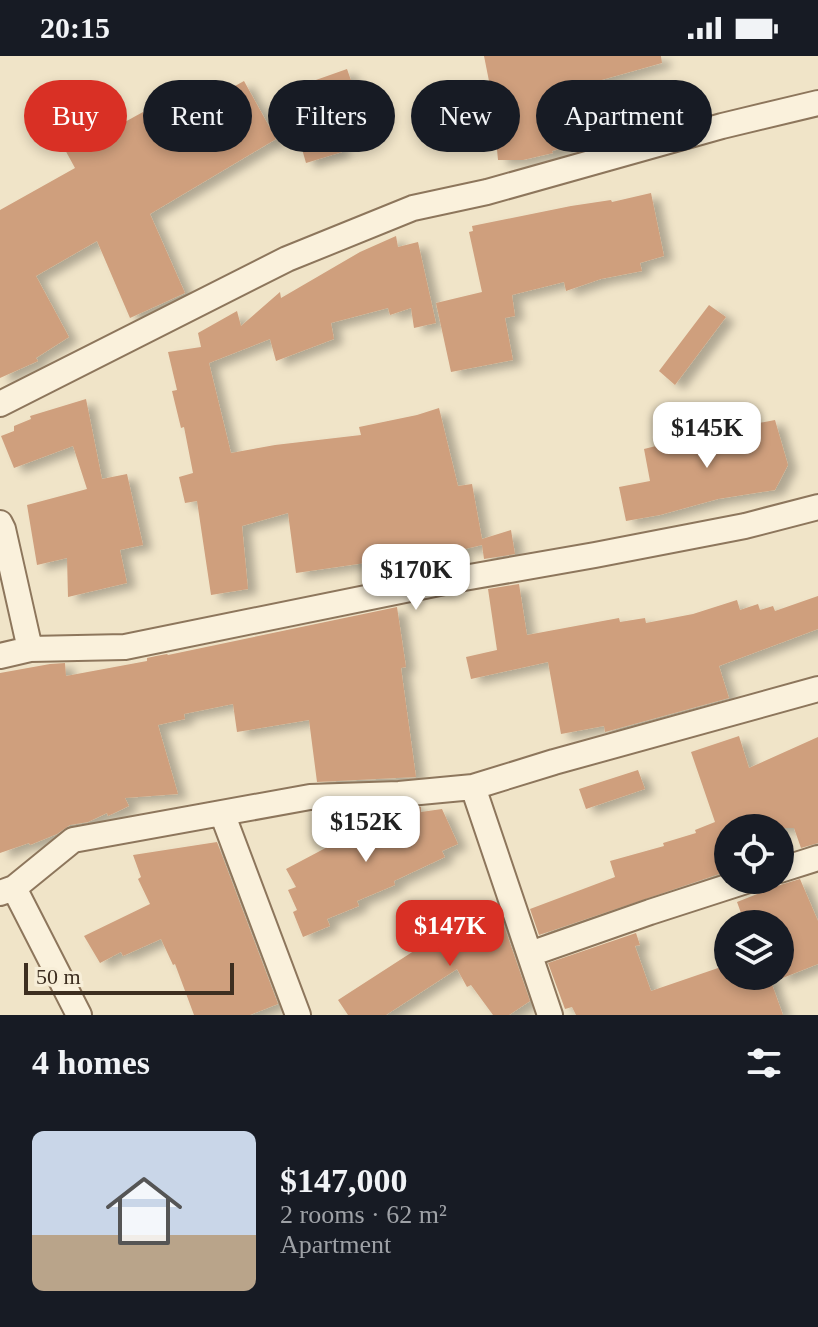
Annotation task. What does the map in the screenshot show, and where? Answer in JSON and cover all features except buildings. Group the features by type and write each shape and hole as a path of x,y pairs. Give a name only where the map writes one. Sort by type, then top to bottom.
{"street":[{"path":"0,404 287,259 413,208 487,192 722,126 818,103"},
{"path":"0,656 30,649 125,647 464,578 745,526 818,507"},
{"path":"0,523 30,649"},
{"path":"79,1015 7,890 73,840 310,797 399,794 473,787 818,689"},
{"path":"473,787 550,1015"},
{"path":"222,813 298,1015"},
{"path":"794,866 818,858"},
{"path":"530,954 714,891"}]}
